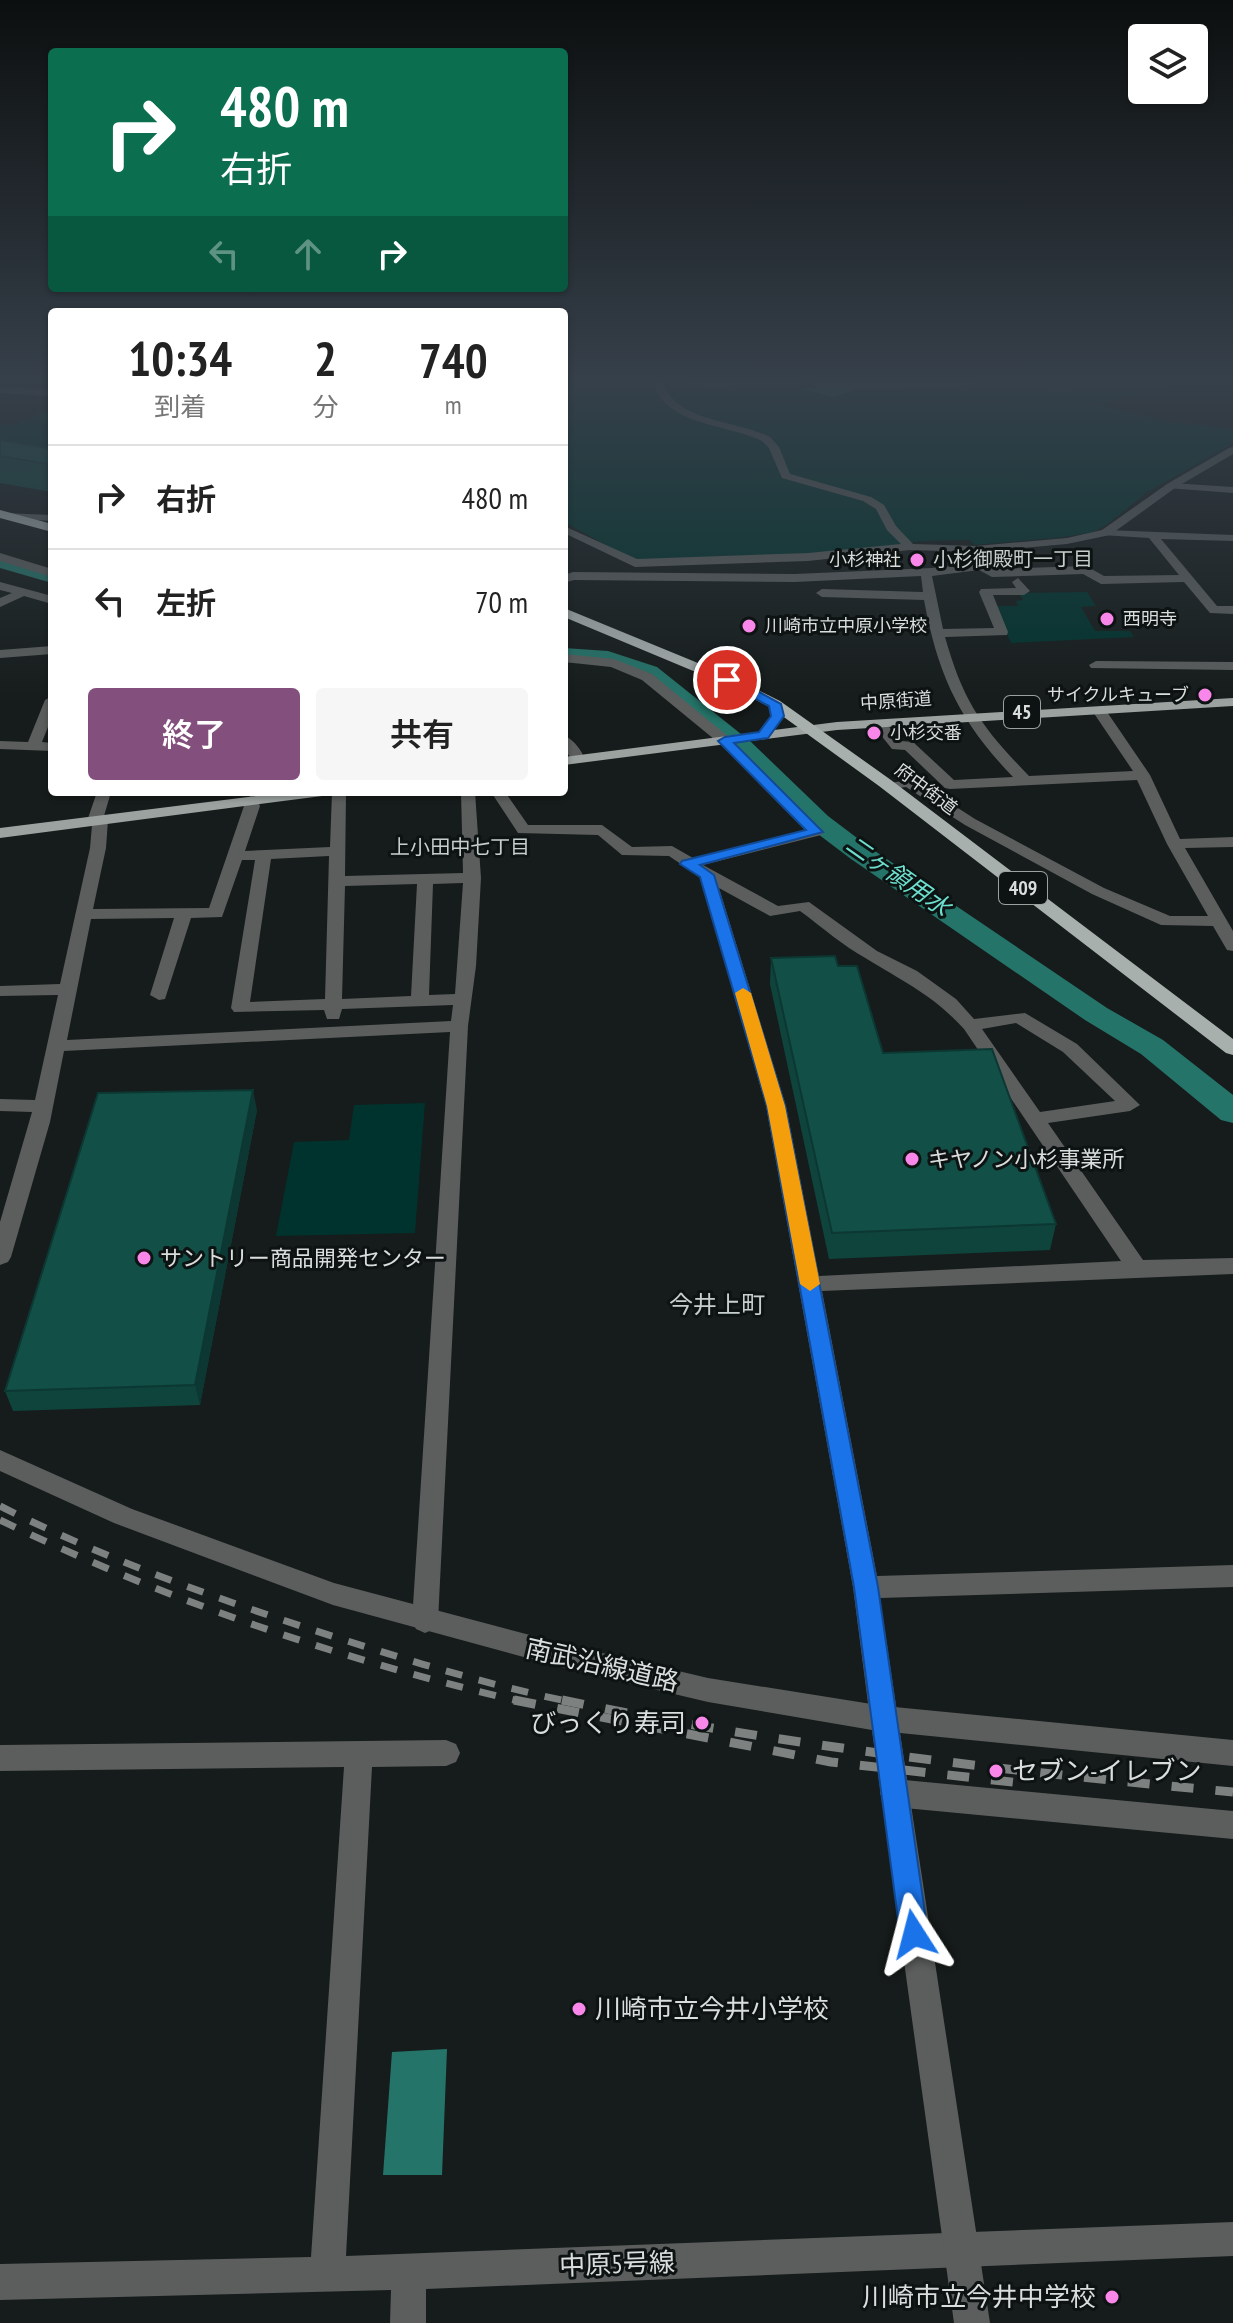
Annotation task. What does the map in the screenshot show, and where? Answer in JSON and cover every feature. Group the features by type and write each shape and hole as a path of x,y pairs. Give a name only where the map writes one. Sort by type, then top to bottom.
{"highway":[{"path":"2,515 48,527"},
{"name":"府中街道","path":"568,614 727,680 775,704 890,787 1233,1049"}],"main road":[{"name":"中原街道","path":"571,760 812,729 970,715 1233,702"},
{"path":"763,735 776,722 775,704"},
{"path":"0,833 290,796"}],"street":[{"path":"832,487 854,493 880,507 891,528 910,547"},
{"path":"1106,533 1169,487"},
{"path":"1193,487 1233,490"},
{"path":"2,515 48,518"},
{"path":"568,531 635,563 845,555 910,547 976,549 1067,541 1106,533 1233,538"},
{"path":"1153,536 1214,610 1233,610"},
{"path":"568,578 781,578 859,573 928,584 982,567 986,562 976,549"},
{"path":"845,555 859,573"},
{"path":"0,557 48,572"},
{"path":"0,566 48,580"},
{"path":"982,567 992,573 1086,570 1097,580"},
{"path":"822,593 928,584 1188,578"},
{"path":"939,633 1002,632 985,592 1024,591 1018,582"},
{"path":"928,584 947,662 970,715 1025,781"},
{"path":"0,586 48,599"},
{"path":"0,603 23,592"},
{"path":"0,654 48,650"},
{"path":"568,651 606,654 650,667 742,738"},
{"path":"568,658 607,662 639,672 725,741 816,832 688,864"},
{"path":"1096,665 1233,666"},
{"path":"1098,709 1143,775 1175,844 1233,946"},
{"path":"33,746 48,710"},
{"path":"879,724 897,746 908,745 950,785 1143,775"},
{"path":"0,745 48,747"},
{"path":"890,787 908,782 970,822 1047,864 1167,921 1218,921"},
{"path":"0,1257 57,1046 103,796"},
{"path":"333,1031 339,796"},
{"path":"425,1621 459,1026 472,936 473,878 468,796"},
{"path":"501,796 523,830 602,830 628,852 672,851 688,864 776,912 803,905 871,955 911,975 950,1003 970,1025 1137,1268"},
{"path":"83,914 216,913 252,806 251,801"},
{"path":"1175,844 1233,842"},
{"path":"233,856 338,851"},
{"path":"264,855 240,1008 464,999"},
{"path":"707,875 776,1106 866,1587 972,2323"},
{"path":"337,881 473,878"},
{"path":"420,1001 425,879"},
{"path":"159,995 184,913"},
{"path":"0,991 68,989"},
{"path":"970,1025 1019,1017 1070,1048 1130,1105 1035,1119"},
{"path":"57,1046 459,1026"},
{"path":"0,1105 43,1106"},
{"path":"810,1284 1233,1266"},
{"name":"南武沿線道路","path":"0,1460 123,1516 333,1594 425,1621 708,1690 884,1719 1233,1753"},
{"path":"866,1587 1233,1576"},
{"path":"0,1758 446,1753"},
{"path":"327,2275 359,1756"},
{"path":"894,1793 1233,1825"},
{"name":"中原5号線","path":"0,2282 327,2275 1233,2239"},
{"path":"408,2323 409,2272"}],"shaded area":[{"path":"568,487 1156,487 1105,526 1093,532 1064,537 974,545 970,540 920,541 860,551 634,560 568,524"},
{"path":"1087,592 1096,606 1081,607 1095,631 1130,631 1134,637 1011,643 994,606 1018,606 1016,601 1023,600 1019,593"},
{"path":"425,1103 415,1233 276,1236 294,1142 349,1140 354,1105"},
{"path":"447,2049 442,2175 383,2175 392,2052"}],"building":[{"name":"キヤノン小杉事業所","path":"835,956 838,966 857,966 883,1053 992,1049 1056,1224 832,1233 771,958"},
{"name":"サントリー商品開発センター","path":"253,1090 195,1385 5,1391 98,1093"}],"waterway":[{"name":"二ヶ領用水","path":"0,562 48,576"},
{"name":"二ヶ領用水","path":"568,655 608,658 649,672 742,747 819,822 860,853 1096,1014 1152,1047 1233,1112"}],"railway":[{"path":"0,1506 111,1557 262,1613 435,1668 565,1701"},
{"path":"0,1520 127,1577 256,1626 388,1667 519,1701"},
{"path":"514,1700 519,1701"},
{"path":"519,1701 831,1762 1030,1784"},
{"path":"519,1701 523,1702"},
{"path":"565,1701 812,1744 1233,1792"},
{"path":"565,1701 571,1702"}],"slow traffic":[{"path":"743,993 776,1106 810,1284"}],"place":[{"name":"小杉神社","path":"917,560"},
{"name":"西明寺","path":"1107,619"},
{"name":"川崎市立中原小学校","path":"749,626"},
{"name":"サイクルキューブ","path":"1205,695"},
{"name":"小杉交番","path":"874,733"},
{"name":"キヤノン小杉事業所","path":"912,1159"},
{"name":"サントリー商品開発センター","path":"144,1258"},
{"name":"びっくり寿司","path":"702,1723"},
{"name":"セブン-イレブン","path":"996,1771"},
{"name":"川崎市立今井小学校","path":"579,2009"},
{"name":"川崎市立今井中学校","path":"1112,2297"}],"district":[{"name":"小杉御殿町一丁目","path":"1013,559"},
{"name":"上小田中七丁目","path":"460,847"},
{"name":"今井上町","path":"717,1305"}],"route":[{"path":"727,680 775,704 778,716 763,735 725,741 816,832 688,864 707,875 776,1106 866,1587 914,1934"}]}
